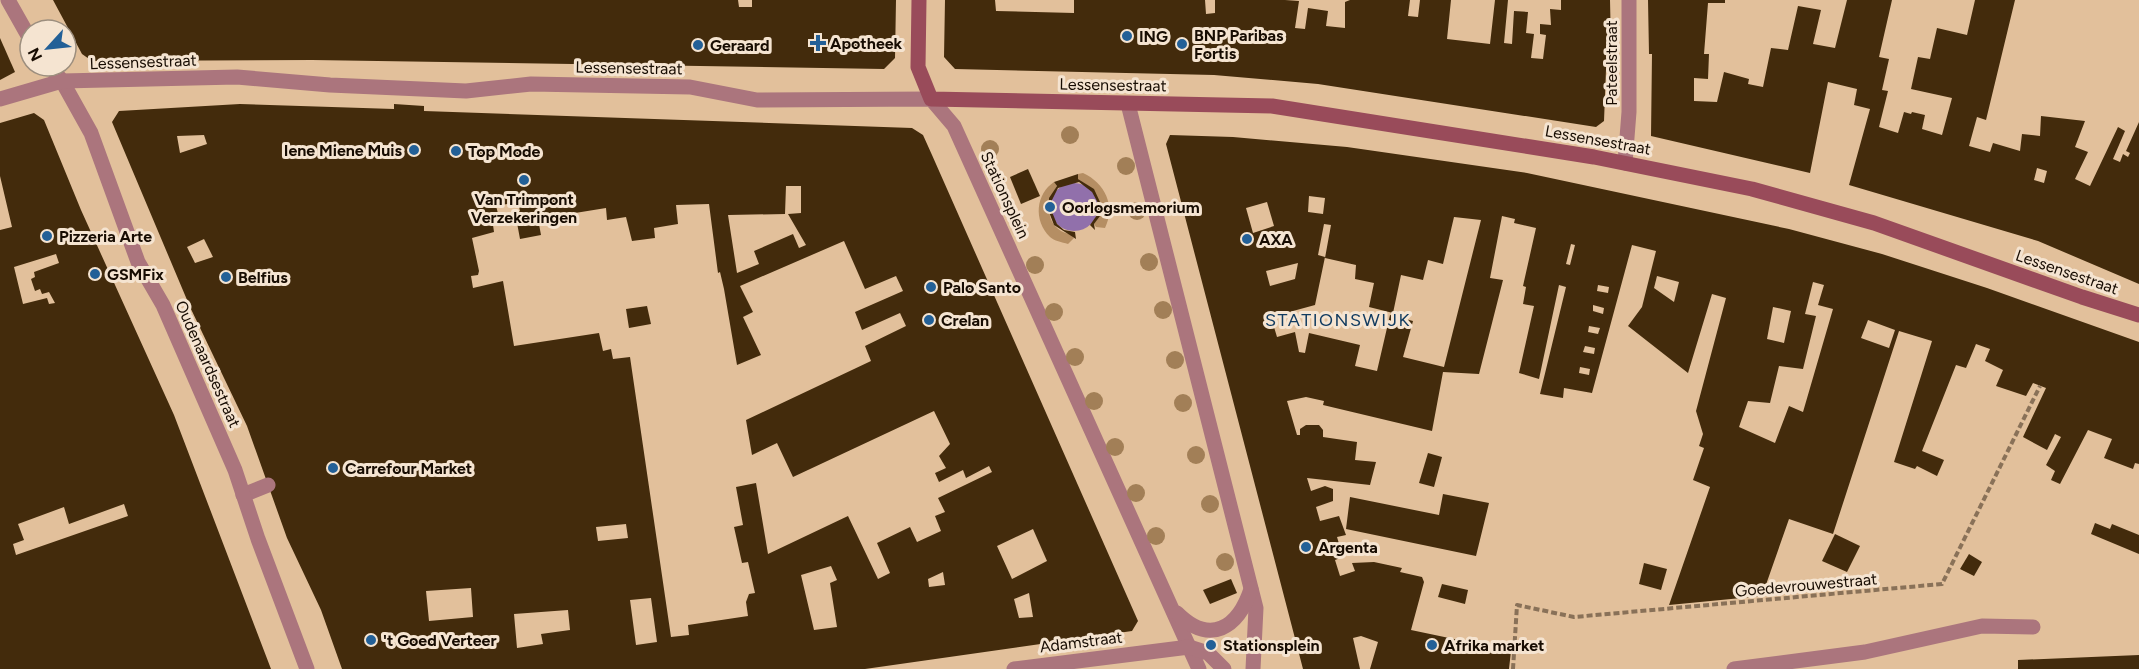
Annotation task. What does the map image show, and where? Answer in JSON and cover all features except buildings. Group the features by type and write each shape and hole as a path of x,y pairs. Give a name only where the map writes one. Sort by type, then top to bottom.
{"main road":[{"path":"919,0 918,68 931,99"},
{"name":"Lessensestraat","path":"931,99 1272,106 1624,163 1752,189 1874,223 2139,315"}],"street":[{"path":"8,0 18,18"},
{"name":"Pateelstraat","path":"1624,163 1629,112 1629,0"},
{"name":"Lessensestraat","path":"0,99 62,81 237,77 330,85 466,91 531,84 690,87 757,100 931,99"},
{"name":"Oudenaardsestraat","path":"60,78 91,133 138,262 163,305 235,470 307,669"},
{"name":"Stationsplein","path":"931,99 954,126 1199,669"},
{"path":"1128,104 1256,608 1253,669"},
{"path":"243,495 268,485"},
{"name":"Stationsplein","path":"1171,606 1194,627 1215,630 1226,627 1240,615 1251,589"},
{"path":"1734,669 1865,652 1982,626 2033,627"},
{"path":"1189,647 1208,653 1224,669"},
{"name":"Adamstraat","path":"1014,669 1189,647"}],"path":[{"name":"Goedevrouwestraat","path":"1514,669 1517,605 1574,617 1942,584 2040,386"}],"shaded area":[{"path":"1083,173 1091,177 1103,189 1106,196 1109,212 1105,228 1096,227 1094,224 1098,217 1100,204 1095,193 1078,179 1078,174"},
{"path":"1054,182 1057,186 1051,197 1050,216 1061,231 1074,238 1068,244 1050,237 1039,215 1043,193"},
{"path":"1074,183 1091,190 1098,207 1091,224 1074,231 1057,224 1050,207 1057,190"}],"place":[{"name":"ING","path":"1127,36"},
{"name":"Apotheek","path":"818,43"},
{"name":"BNP Paribas Fortis","path":"1182,44"},
{"name":"Geraard","path":"698,45"},
{"name":"Iene Miene Muis","path":"414,150"},
{"name":"Top Mode","path":"456,151"},
{"name":"Van Trimpont Verzekeringen","path":"524,180"},
{"name":"Oorlogsmemorium","path":"1050,207"},
{"name":"Pizzeria Arte","path":"47,236"},
{"name":"AXA","path":"1247,239"},
{"name":"GSMFix","path":"95,274"},
{"name":"Belfius","path":"226,277"},
{"name":"Palo Santo","path":"931,287"},
{"name":"Crelan","path":"929,320"},
{"name":"Carrefour Market","path":"333,468"},
{"name":"Argenta","path":"1306,547"},
{"name":"'t Goed Verteer","path":"371,640"},
{"name":"Stationsplein","path":"1211,645"},
{"name":"Afrika market","path":"1432,645"}],"district":[{"name":"STATIONSWIJK","path":"1338,320"}]}
